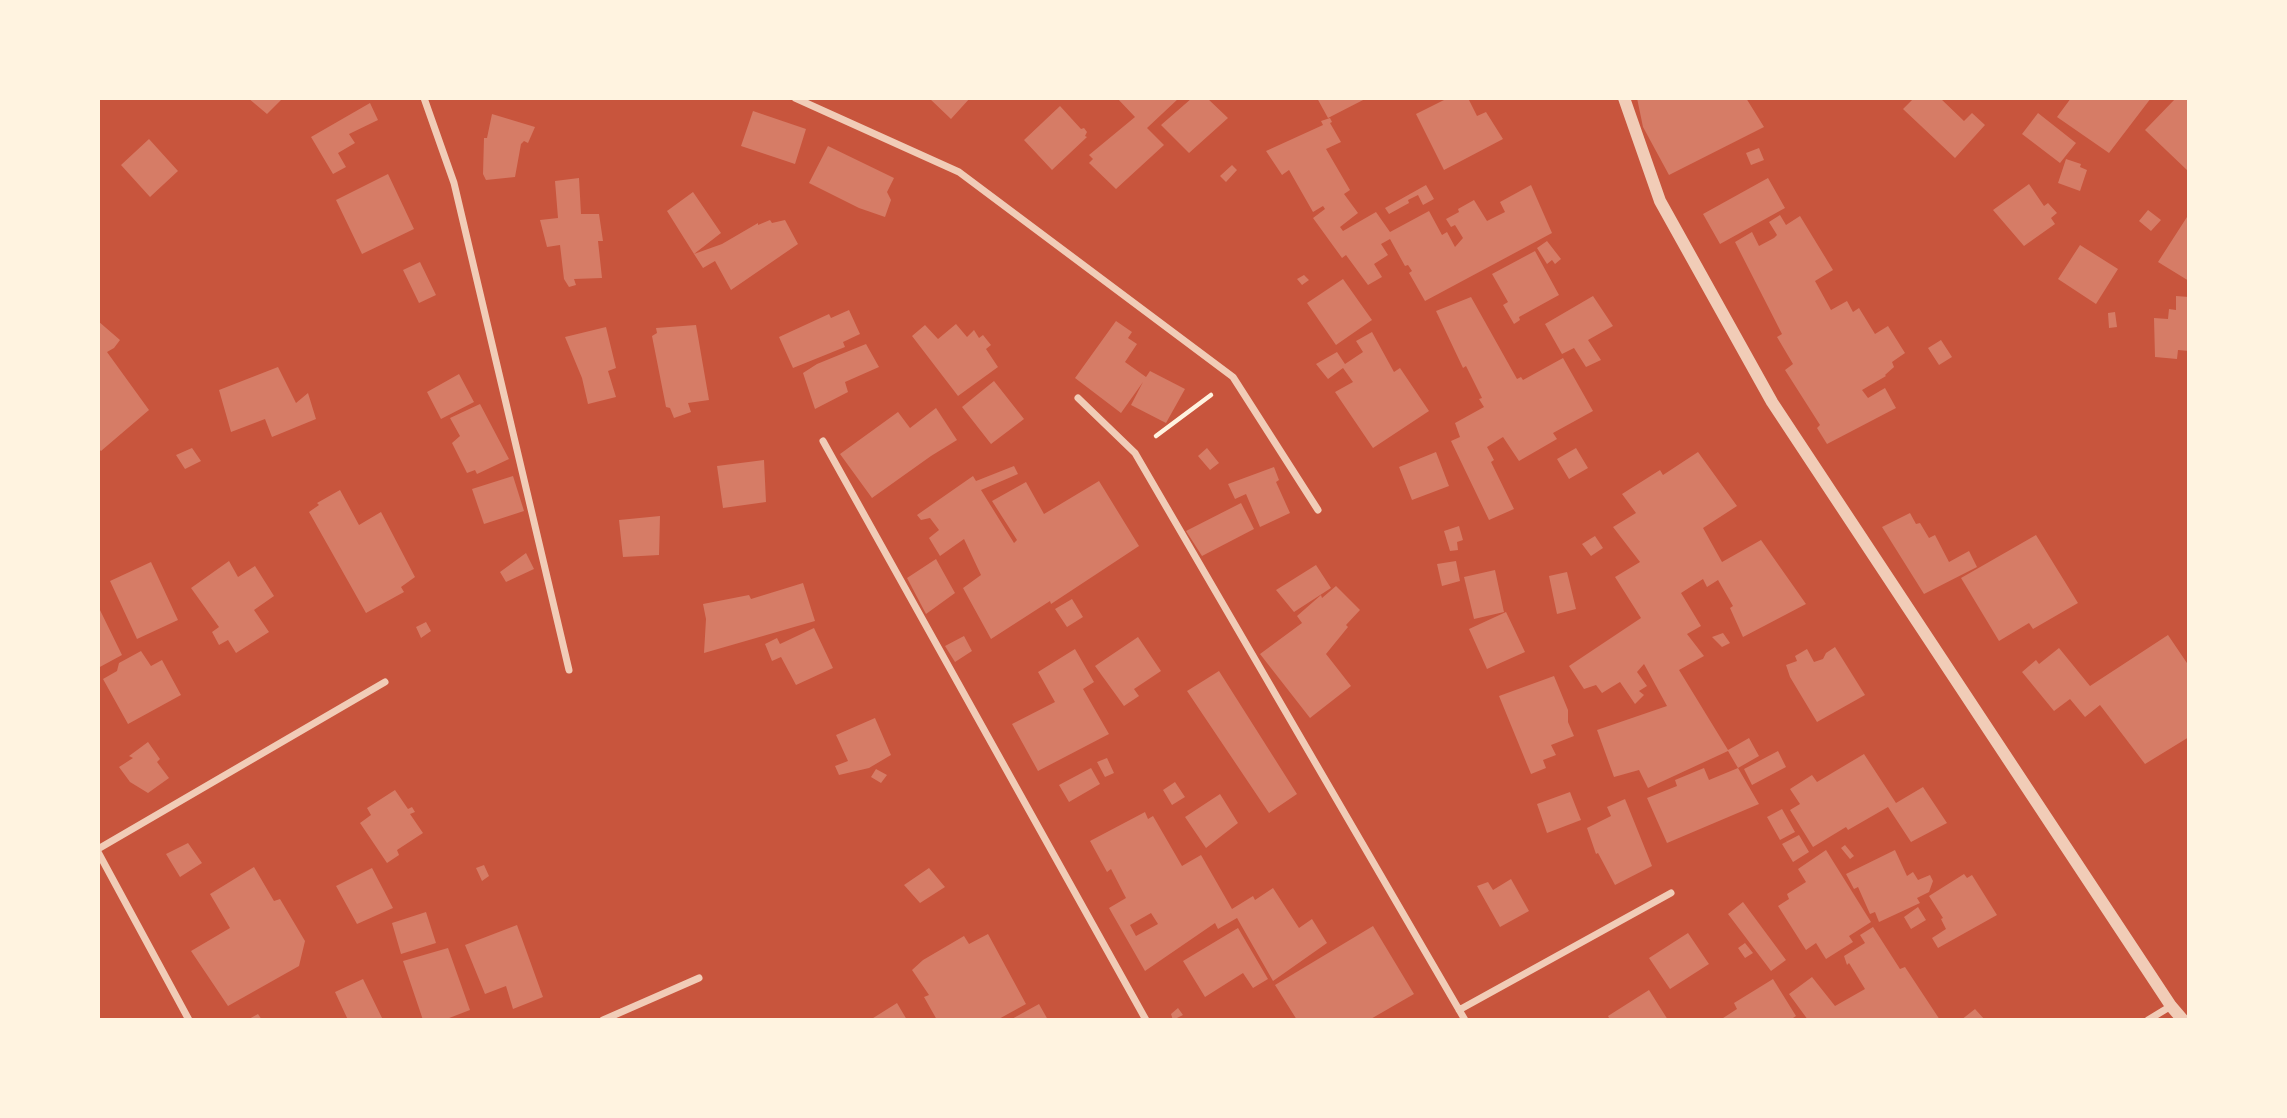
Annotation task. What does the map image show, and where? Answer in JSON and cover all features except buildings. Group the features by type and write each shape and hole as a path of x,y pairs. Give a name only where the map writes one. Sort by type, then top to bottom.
{"street":[{"path":"424,98 454,183 569,670"},
{"path":"795,98 960,172 1233,377 1318,510"},
{"path":"1625,98 1660,201 1772,402 2171,1006 2183,1020"},
{"path":"1078,398 1135,453 1465,1020"},
{"path":"823,441 1146,1020"},
{"path":"189,1020 98,850 385,682"},
{"path":"1459,1010 1671,892"},
{"path":"603,1020 699,978"},
{"path":"2148,1020 2171,1006"}],"path":[{"path":"1135,453 1233,377"}]}
